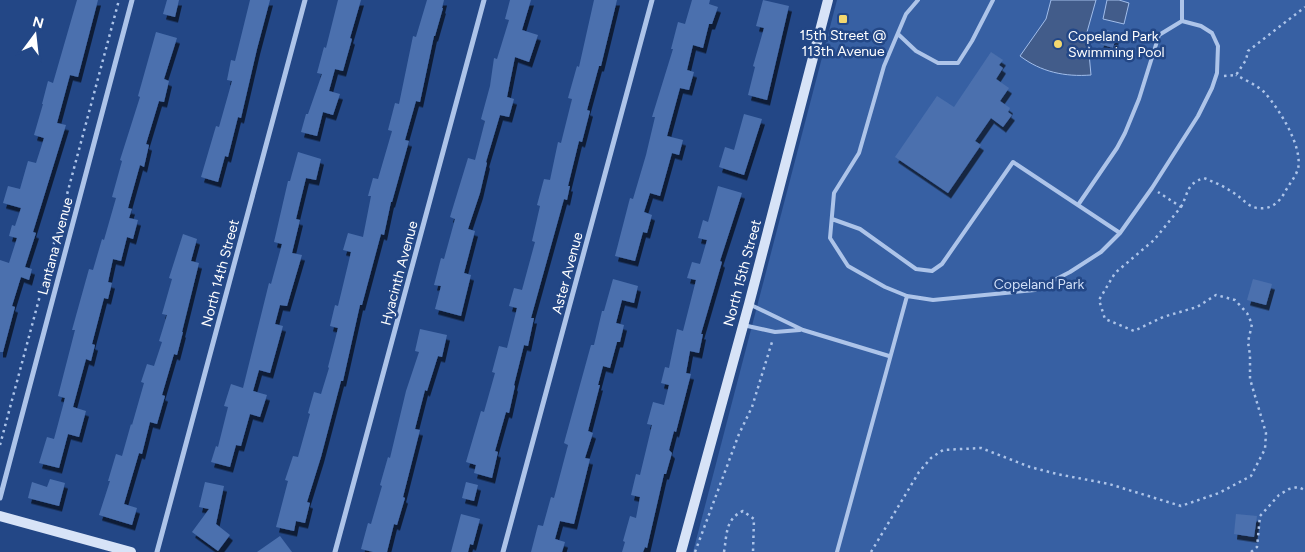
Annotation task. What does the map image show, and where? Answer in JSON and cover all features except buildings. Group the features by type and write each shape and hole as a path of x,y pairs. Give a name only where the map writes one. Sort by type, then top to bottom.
{"street":[{"name":"Lantana Avenue","path":"0,498 132,0"},
{"name":"North 14th Street","path":"157,552 305,0"},
{"name":"Hyacinth Avenue","path":"335,552 484,0"},
{"name":"Aster Avenue","path":"503,552 652,0"},
{"name":"North 15th Street","path":"681,552 749,304 828,0"},
{"path":"0,516 131,552"}],"lane":[{"path":"918,0 906,14 884,66 859,153 834,193 830,238 848,266 885,287 907,296 933,300 1035,290 1070,272 1102,252 1120,233 1152,188 1198,116 1216,77 1218,56 1216,39 1207,29 1182,21 1159,35 1139,99 1125,133 1117,148 1078,205"},
{"path":"898,34 916,50 938,63 958,63 972,42 994,0"},
{"path":"1182,0 1182,21"},
{"path":"832,219 860,229 916,269 932,271 942,264 1013,162 1120,233"},
{"path":"837,552 889,356 907,296"},
{"path":"749,304 803,330 889,356"},
{"path":"743,325 775,332 803,330"}],"path":[{"path":"0,444 119,0"},
{"path":"1236,75 1246,60 1248,51 1305,7"},
{"path":"871,552 919,472 932,458 943,450 981,448 1030,467 1109,484 1181,506 1219,493 1251,476 1265,449 1266,433 1250,379 1248,342 1252,324 1247,313 1235,300 1216,295 1196,307 1163,317 1134,331 1104,319 1099,300 1115,273 1154,240 1181,207 1188,188 1194,182 1204,178 1222,186 1249,205 1258,208 1273,206 1282,198 1294,180 1298,167 1297,148 1281,114 1264,92 1236,75 1216,77"},
{"path":"1152,188 1181,207"},
{"path":"695,552 739,434 752,407 772,342"},
{"path":"1251,552 1257,547 1260,516 1279,495 1289,489 1298,487 1305,490"},
{"path":"724,552 728,525 734,515 743,511 754,519 753,552"}],"green space":[{"name":"Copeland Park","path":"837,0 1305,0 1305,552 693,552"}],"shaded area":[{"name":"Copeland Park Swimming Pool","path":"1051,0 1096,0 1087,32 1091,75 1072,75 1045,70 1020,56 1046,19"},
{"path":"1107,0 1119,0 1129,3 1124,24 1103,19"}],"place":[{"name":"15th Street @ 113th Avenue","path":"843,19"},
{"name":"Copeland Park Swimming Pool","path":"1058,44"}]}
